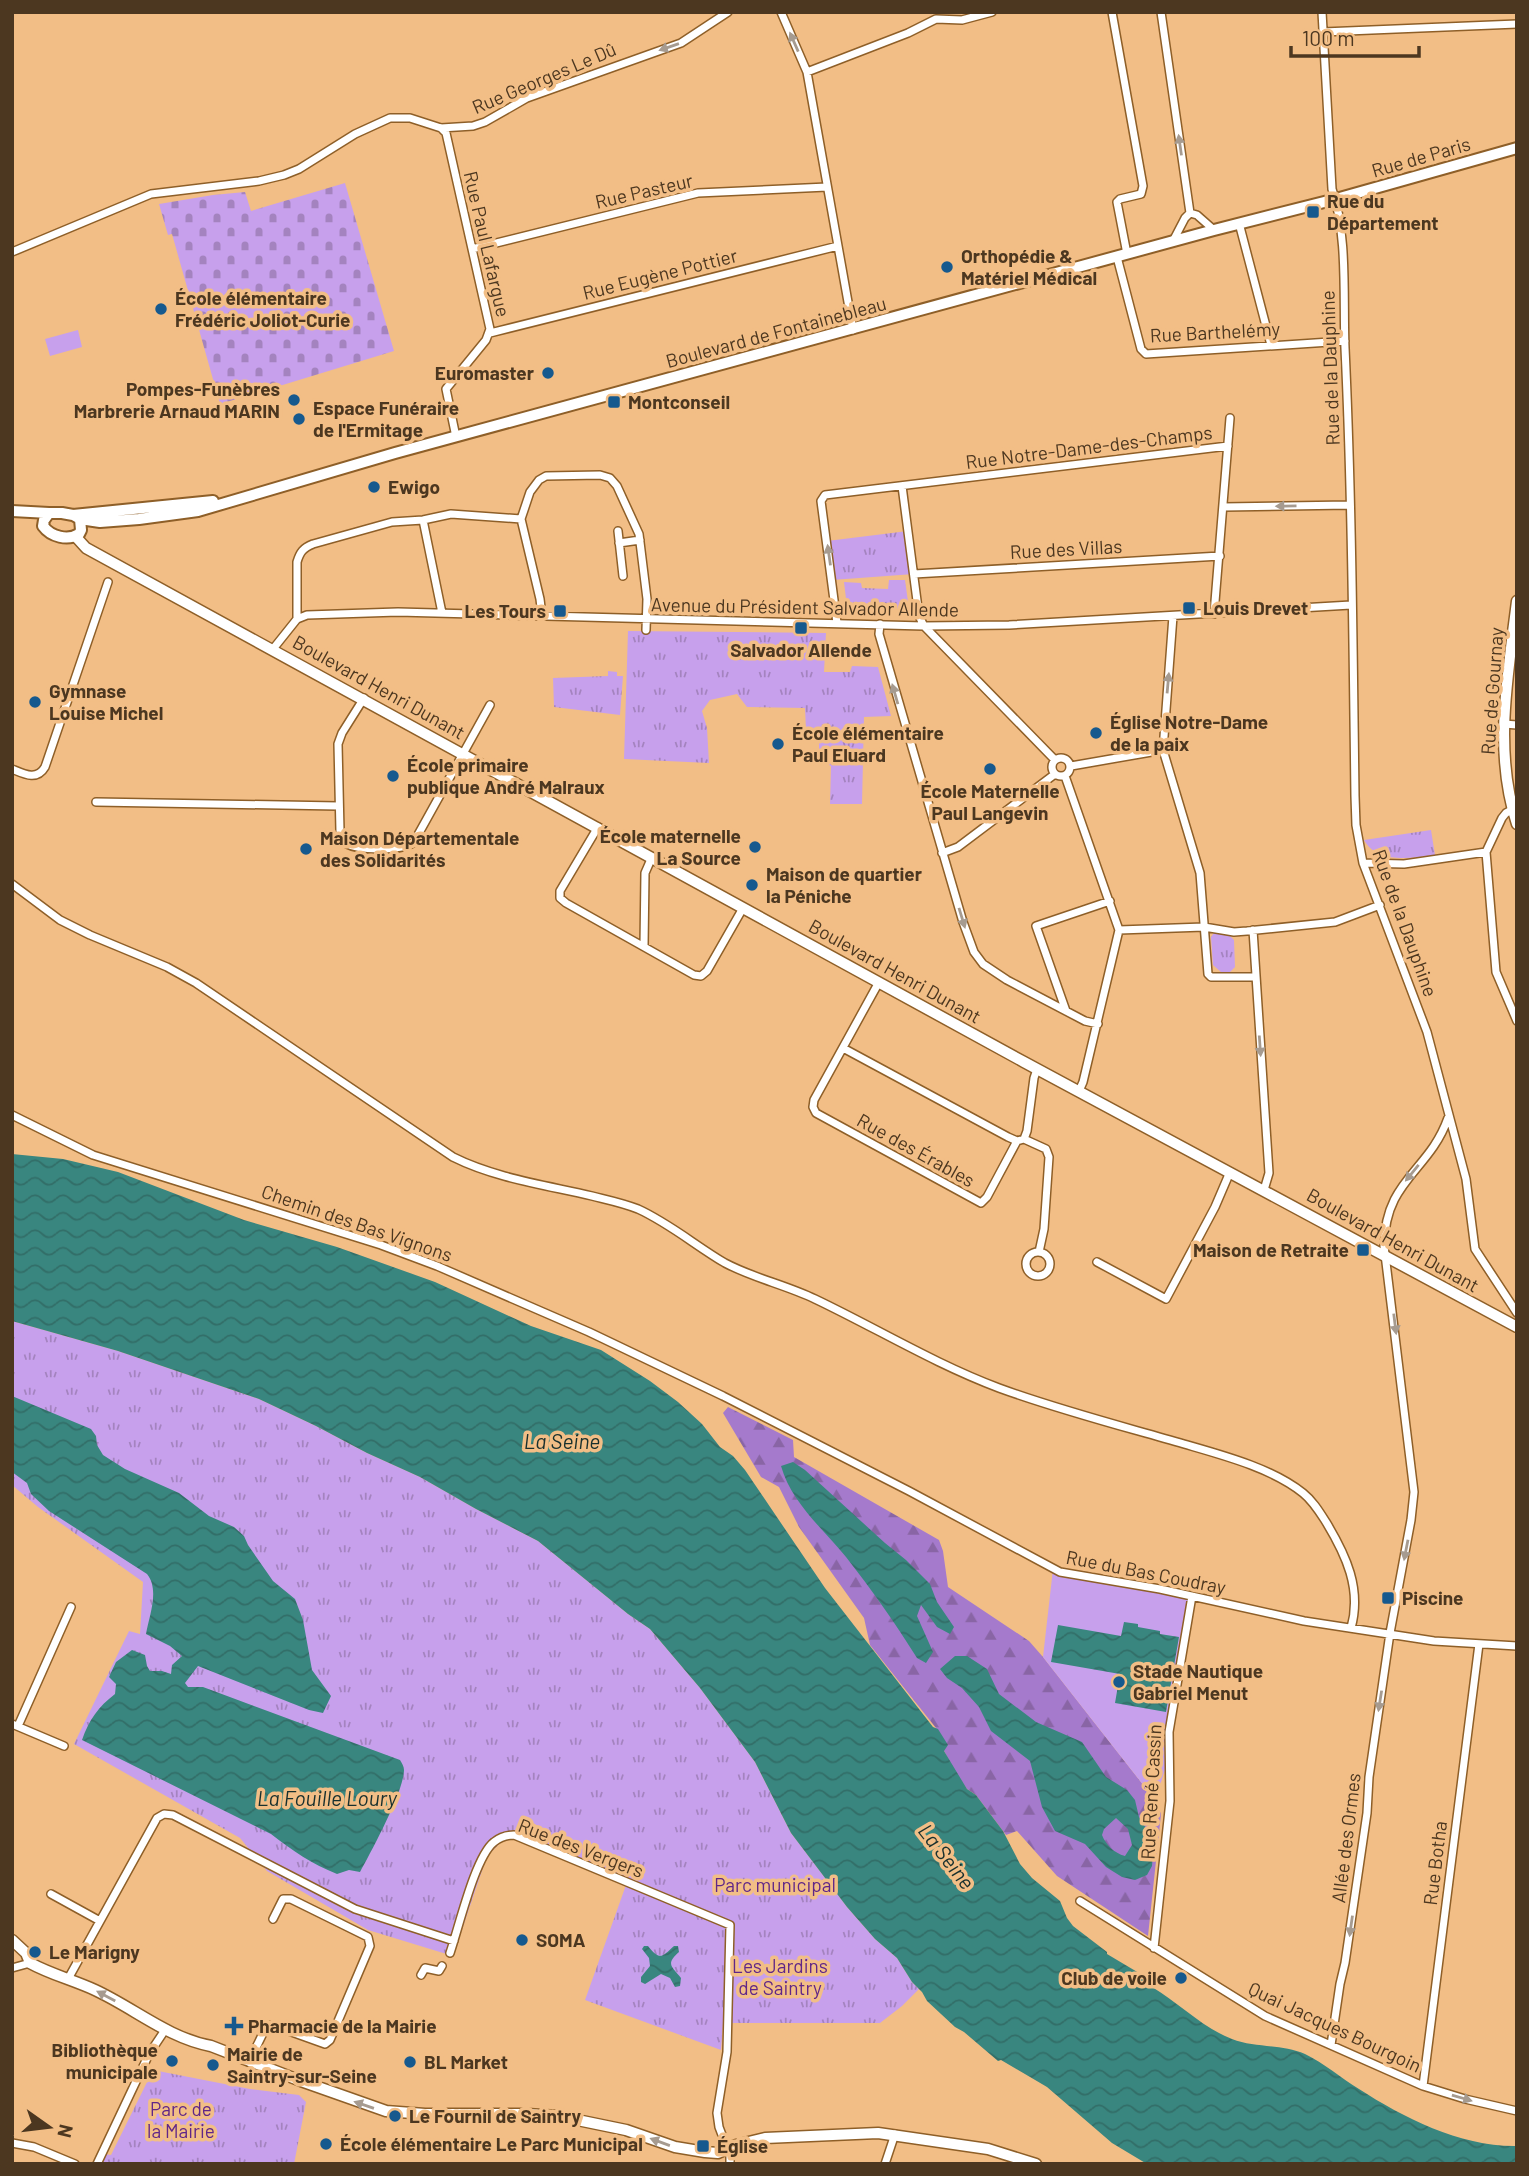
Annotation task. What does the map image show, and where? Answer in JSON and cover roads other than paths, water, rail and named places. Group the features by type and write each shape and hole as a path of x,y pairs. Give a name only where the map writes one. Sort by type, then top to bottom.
{"main road":[{"name":"Rue de Paris","path":"1336,199 1517,148"},
{"name":"Boulevard de Fontainebleau","path":"76,517 197,502 227,502 1172,241 1336,199"},
{"path":"12,513 62,513 76,517 81,530 76,537 51,534 43,526 12,513"},
{"path":"43,526 49,513"},
{"name":"Boulevard Henri Dunant","path":"76,537 86,548 464,749 598,828 743,908 1517,1327"},
{"name":"Rue de Gournay","path":"1517,601 1504,724 1507,789 1517,824"},
{"path":"12,1940 26,1953 30,1963 100,1992 165,2030 386,2111 425,2115 558,2116 626,2130 674,2147 718,2153 726,2148 765,2138 895,2134 988,2149 1036,2164"}],"street":[{"name":"Rue Georges Le Dû","path":"12,252 151,194 259,181 284,175 386,119 410,118 441,128 474,126 527,98 672,46 728,12"},
{"path":"781,12 807,72 853,330"},
{"path":"807,72 908,33 940,15 962,20 992,12"},
{"path":"1112,12 1143,186 1143,192 1140,194 1120,199 1118,202 1122,256"},
{"path":"1161,12 1190,213"},
{"name":"Rue de la Dauphine","path":"1322,12 1332,190 1339,208 1342,260 1356,825 1363,863 1421,1012 1466,1179 1475,1249 1517,1313"},
{"path":"1323,32 1517,24"},
{"name":"Rue Paul Lafargue","path":"441,128 446,133 490,333 446,388 456,437"},
{"name":"Rue Pasteur","path":"472,249 698,193 827,187"},
{"path":"1190,213 1214,230"},
{"path":"1172,241 1190,213"},
{"path":"1239,223 1271,345"},
{"name":"Rue Eugène Pottier","path":"490,333 838,246"},
{"name":"Rue Barthelémy","path":"1122,256 1143,353 1345,341"},
{"path":"1214,614 1230,418"},
{"name":"Rue Notre-Dame-des-Champs","path":"837,623 822,498 825,495 1228,446"},
{"path":"542,616 522,519 530,492 538,480 545,476 606,476 614,481 637,527 647,599 646,630"},
{"path":"902,486 919,616 924,626 1055,760"},
{"path":"1224,507 1349,505"},
{"path":"273,649 297,619 297,562 304,547 392,523 451,514 522,519"},
{"path":"423,520 442,613"},
{"path":"618,530 623,576"},
{"path":"619,543 640,540"},
{"name":"Rue des Villas","path":"914,574 1220,556"},
{"path":"12,769 30,776 43,771 108,582"},
{"name":"Avenue du Président Salvador Allende","path":"297,619 327,613 442,613 924,626 1009,625 1351,605"},
{"path":"1173,616 1163,750 1200,873 1208,976 1255,977"},
{"path":"880,624 879,634 885,659 962,922 977,958 1007,980 1085,1021 1097,1024"},
{"path":"364,698 339,738 338,806 341,836 352,847 364,848 408,846 414,842 490,705"},
{"path":"1504,724 1517,725"},
{"path":"1071,766 1163,750"},
{"path":"942,853 958,847 1055,774 1065,776 1070,772 1071,766 1066,758 1055,760 1052,768 1055,774"},
{"path":"1065,776 1119,930 1079,1091"},
{"path":"96,802 338,806"},
{"path":"1512,810 1502,818 1486,852 1496,972 1517,1021"},
{"path":"598,828 560,891 561,898 694,975 701,976 707,971 743,908"},
{"path":"1363,863 1404,864 1486,852"},
{"path":"644,946 645,873 652,857"},
{"path":"12,884 68,924 167,967 195,983 465,1163 514,1178 625,1204 657,1219 727,1264 812,1297 922,1354 996,1387 1217,1454 1289,1483 1316,1506 1348,1561 1355,1594 1351,1628"},
{"path":"1066,1011 1036,926 1110,901"},
{"path":"1119,930 1204,927 1234,932 1335,922 1380,905"},
{"path":"1252,930 1269,1173 1264,1189"},
{"path":"879,982 843,1048 1020,1140 1043,1146 1049,1152 1044,1229 1039,1252"},
{"name":"Rue des Érables","path":"843,1048 814,1100 816,1113 981,1203 988,1197 1020,1140"},
{"path":"1020,1140 1027,1131 1037,1069"},
{"name":"Chemin des Bas Vignons","path":"12,1115 93,1155 409,1254 589,1332 723,1396"},
{"path":"1390,1633 1411,1520 1413,1492 1384,1230 1392,1201 1437,1142 1448,1117"},
{"path":"1097,1262 1166,1299 1215,1208 1230,1172"},
{"name":"Rue du Bas Coudray","path":"723,1396 1060,1572 1192,1596 1304,1621 1434,1641 1517,1646"},
{"name":"Rue René Cassin","path":"1154,1948 1170,1801 1169,1732 1192,1596"},
{"path":"64,1746 15,1725 71,1607"},
{"name":"Allée des Ormes","path":"1331,2045 1367,1813 1369,1777 1390,1633"},
{"name":"Rue Botha","path":"1423,2086 1479,1644"},
{"path":"68,1979 157,1818 164,1814 173,1815 355,1909 454,1941"},
{"name":"Rue des Vergers","path":"450,1953 484,1856 493,1842 507,1835 514,1835 730,1924 727,2052 717,2113 726,2148"},
{"path":"51,1894 100,1921"},
{"path":"249,2062 266,2027 272,2025 325,2044 330,2040 370,1946 368,1937 290,1899 283,1899 272,1920"},
{"name":"Quai Jacques Bourgoin","path":"1080,1901 1265,2015 1423,2086 1465,2099 1517,2110"},
{"path":"12,1968 30,1963"},
{"path":"421,1975 425,1968 439,1971 442,1966"},
{"path":"97,2164 149,2054 165,2030"},
{"path":"885,2164 895,2134"},
{"path":"12,2143 34,2147 75,2164"},
{"path":"726,2148 730,2164"}],"water":[{"name":"La Seine","path":"12,1154 63,1159 118,1172 244,1220 337,1247 435,1282 531,1326 601,1350 650,1381 702,1424 720,1447 733,1456 745,1470 825,1588 933,1727 938,1729 948,1745 944,1751 967,1789 976,1795 1003,1831 1020,1864 1032,1878 1060,1901 1073,1926 1107,1954 1149,1979 1152,1987 1221,2034 1241,2042 1305,2054 1376,2100 1434,2129 1475,2142 1517,2146 1517,2164 1147,2164 1112,2143 1047,2087 1001,2060 998,2061 927,2001 897,1958 875,1939 847,1907 791,1833 755,1762 700,1688 650,1629 538,1541 420,1477 259,1399 118,1351 12,1321"},
{"name":"La Fouille Loury","path":"12,1396 91,1429 103,1455 125,1469 179,1493 209,1516 234,1527 244,1536 273,1581 295,1599 303,1620 312,1670 331,1696 323,1713 309,1710 198,1666 185,1683 188,1687 203,1687 400,1760 404,1770 399,1792 360,1872 349,1870 337,1874 328,1870 303,1857 271,1834 82,1740 95,1714 115,1694 116,1684 109,1677 116,1662 132,1650 145,1655 150,1671 171,1674 172,1665 182,1656 170,1646 146,1634 153,1595 151,1580 147,1574 49,1511 31,1494 27,1483 12,1472"},
{"path":"793,1462 930,1584 937,1602 954,1627 950,1634 937,1627 921,1605 917,1616 933,1652 926,1663 917,1658 856,1569 792,1491 781,1466"},
{"path":"1124,1622 1160,1631 1160,1634 1179,1637 1166,1712 1115,1703 1120,1674 1051,1662 1058,1625 1121,1636"},
{"path":"955,1656 967,1656 987,1669 999,1694 1036,1722 1082,1742 1106,1777 1127,1790 1135,1800 1139,1817 1154,1841 1152,1866 1147,1875 1135,1880 1122,1877 1106,1867 1085,1844 1055,1831 1042,1807 1030,1761 991,1731 979,1707 940,1669","holes":["1116,1818 1128,1829 1132,1845 1125,1856 1111,1848 1102,1835 1104,1829"]},
{"path":"648,1946 661,1956 678,1946 679,1952 671,1963 681,1978 680,1986 675,1987 670,1978 661,1974 645,1984 641,1982 641,1977 650,1966 649,1958 642,1949"}],"place":[{"name":"Rue du Département","path":"1313,212"},
{"name":"Orthopédie & Matériel Médical","path":"947,267"},
{"name":"École élémentaire Frédéric Joliot-Curie","path":"161,309"},
{"name":"Euromaster","path":"548,373"},
{"name":"Pompes-Funèbres Marbrerie Arnaud MARIN","path":"294,400"},
{"name":"Montconseil","path":"614,402"},
{"name":"Espace Funéraire de l'Ermitage","path":"299,419"},
{"name":"Ewigo","path":"374,487"},
{"name":"Louis Drevet","path":"1189,608"},
{"name":"Les Tours","path":"560,611"},
{"name":"Salvador Allende","path":"801,628"},
{"name":"Gymnase Louise Michel","path":"35,702"},
{"name":"Église Notre-Dame de la paix","path":"1096,733"},
{"name":"École élémentaire Paul Eluard","path":"778,744"},
{"name":"École Maternelle Paul Langevin","path":"990,769"},
{"name":"École primaire publique André Malraux","path":"393,776"},
{"name":"École maternelle La Source","path":"755,847"},
{"name":"Maison Départementale des Solidarités","path":"306,849"},
{"name":"Maison de quartier la Péniche","path":"752,885"},
{"name":"Maison de Retraite","path":"1363,1250"},
{"name":"Piscine","path":"1388,1598"},
{"name":"Stade Nautique Gabriel Menut","path":"1119,1682"},
{"name":"SOMA","path":"522,1940"},
{"name":"Le Marigny","path":"35,1952"},
{"name":"Club de voile","path":"1181,1978"},
{"name":"Pharmacie de la Mairie","path":"234,2026"},
{"name":"Bibliothèque municipale","path":"172,2061"},
{"name":"BL Market","path":"410,2062"},
{"name":"Mairie de Saintry-sur-Seine","path":"213,2065"},
{"name":"Le Fournil de Saintry","path":"395,2116"},
{"name":"École élémentaire Le Parc Municipal","path":"326,2144"},
{"name":"Église","path":"703,2146"}],"park label":[{"name":"Parc municipal","path":"775,1885"},
{"name":"Les Jardins de Saintry","path":"780,1977"},
{"name":"Parc de la Mairie","path":"181,2120"}]}
